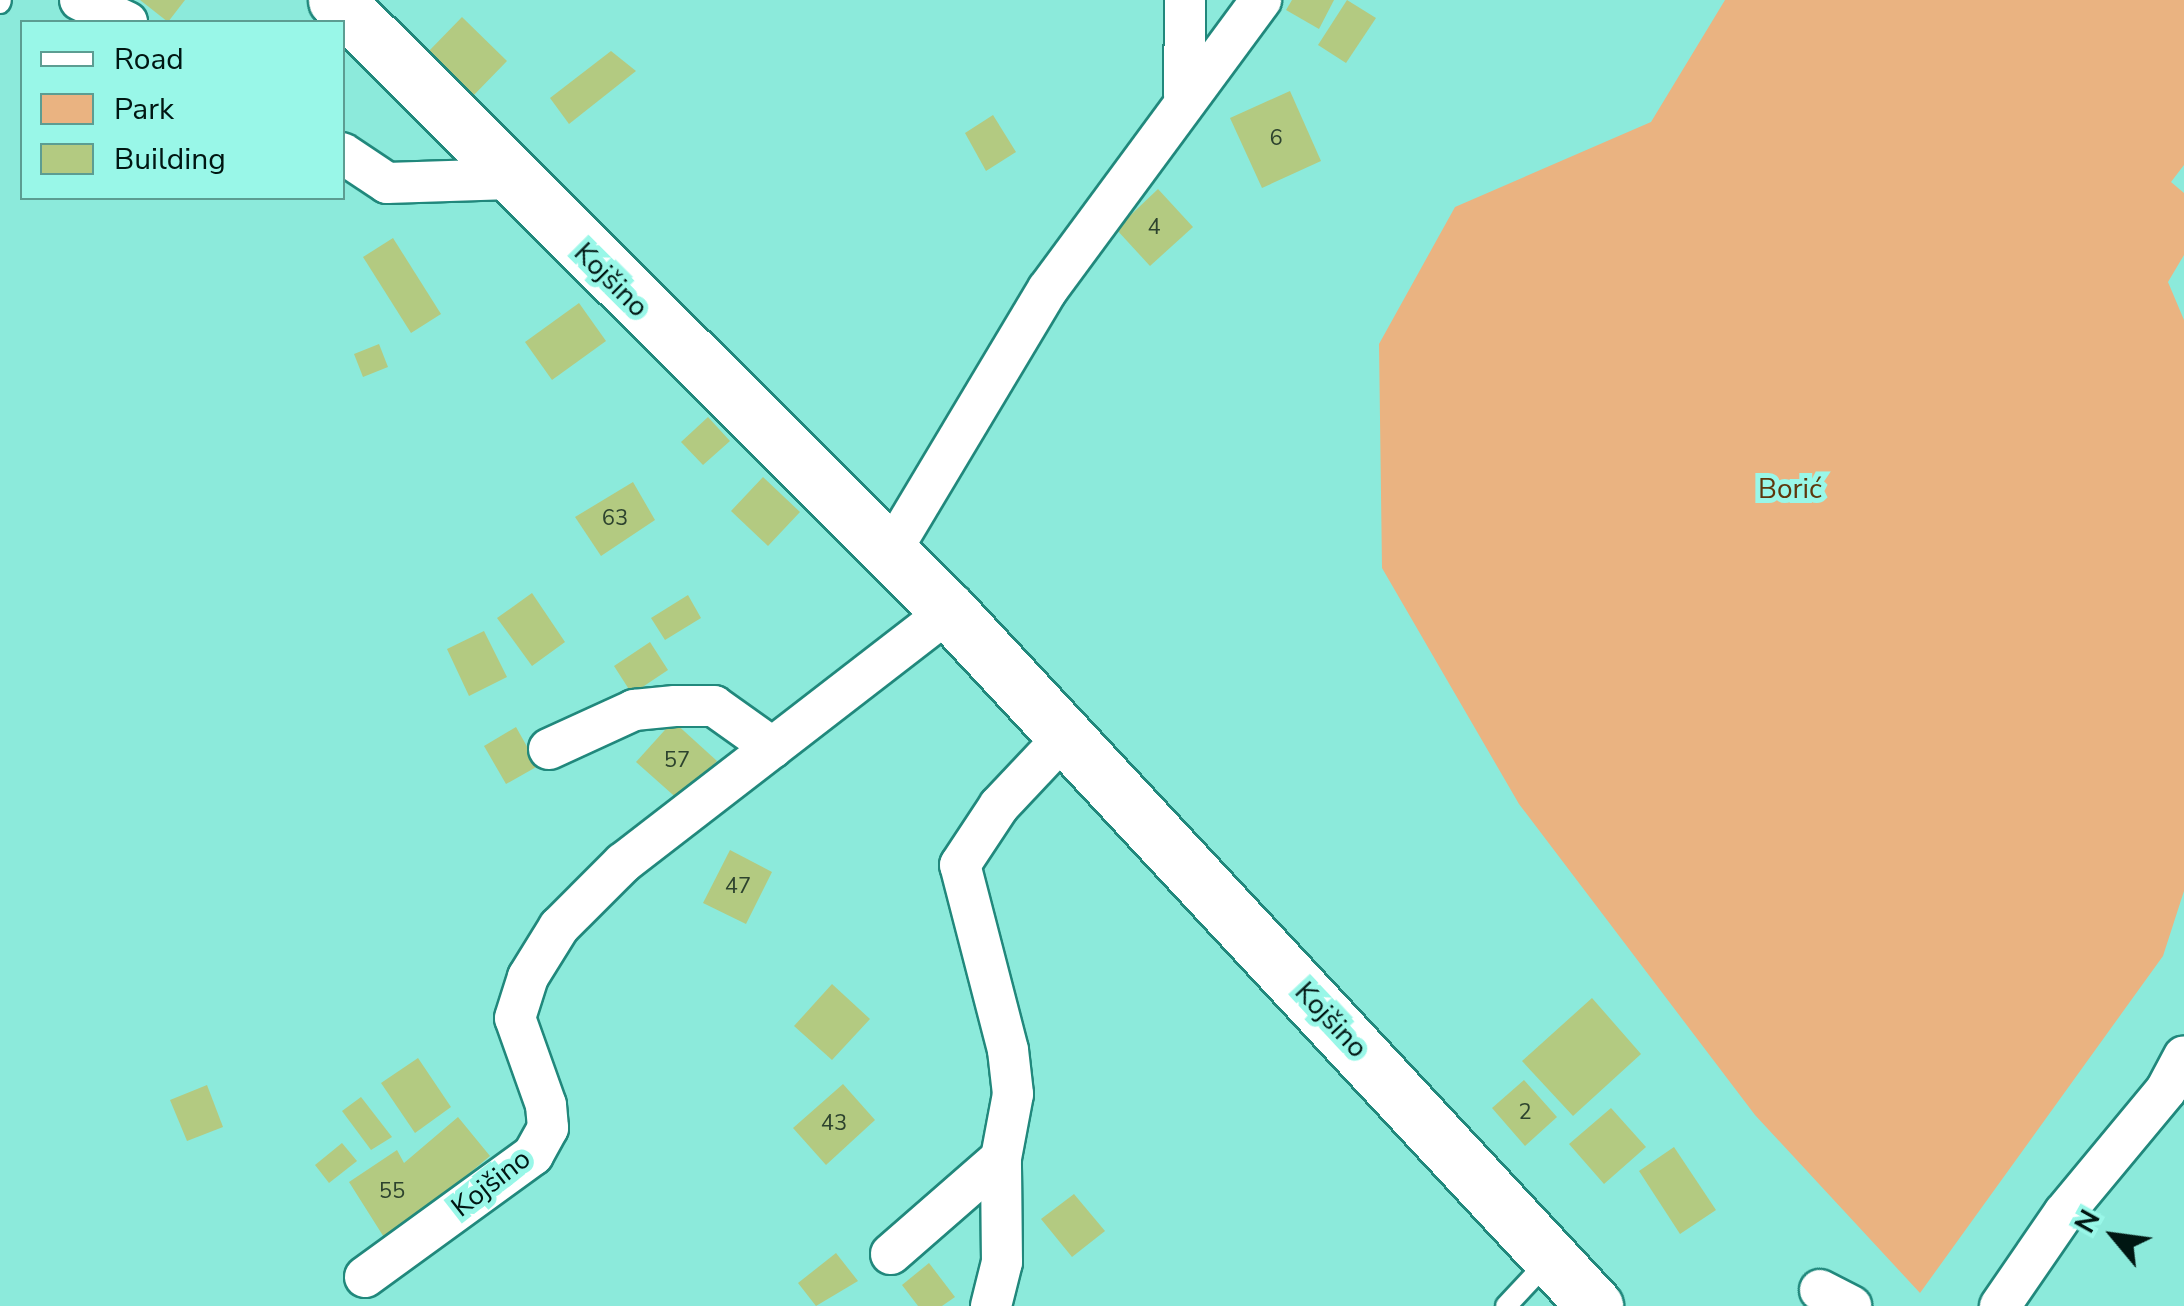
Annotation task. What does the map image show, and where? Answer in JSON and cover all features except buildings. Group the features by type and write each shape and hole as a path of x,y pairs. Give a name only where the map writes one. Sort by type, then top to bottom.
{"street":[{"path":"80,0 122,20"},
{"name":"Kojšino","path":"336,0 888,556 949,611 1595,1306"},
{"path":"1184,96 1186,0"},
{"path":"888,556 1048,289 1184,96 1261,0"},
{"path":"345,156 387,183 511,179"},
{"name":"Kojšino","path":"365,1277 533,1155 548,1128 546,1105 515,1018 528,977 560,927 623,864 949,611"},
{"path":"549,749 634,710 675,706 714,706 773,748"},
{"path":"991,1306 1002,1262 1001,1158 1012,1094 1008,1050 960,865 999,806 1066,735"},
{"path":"2000,1306 2064,1213 2166,1090 2184,1056"},
{"path":"891,1254 1001,1158"}],"lane":[{"path":"1506,1306 1552,1258"}],"green space":[{"name":"Borić","path":"1725,0 2184,0 2184,165 2171,182 2184,193 2184,255 2168,282 2184,320 2184,891 2163,956 1920,1293 1755,1115 1519,804 1382,568 1379,344 1455,207 1651,122"}]}
